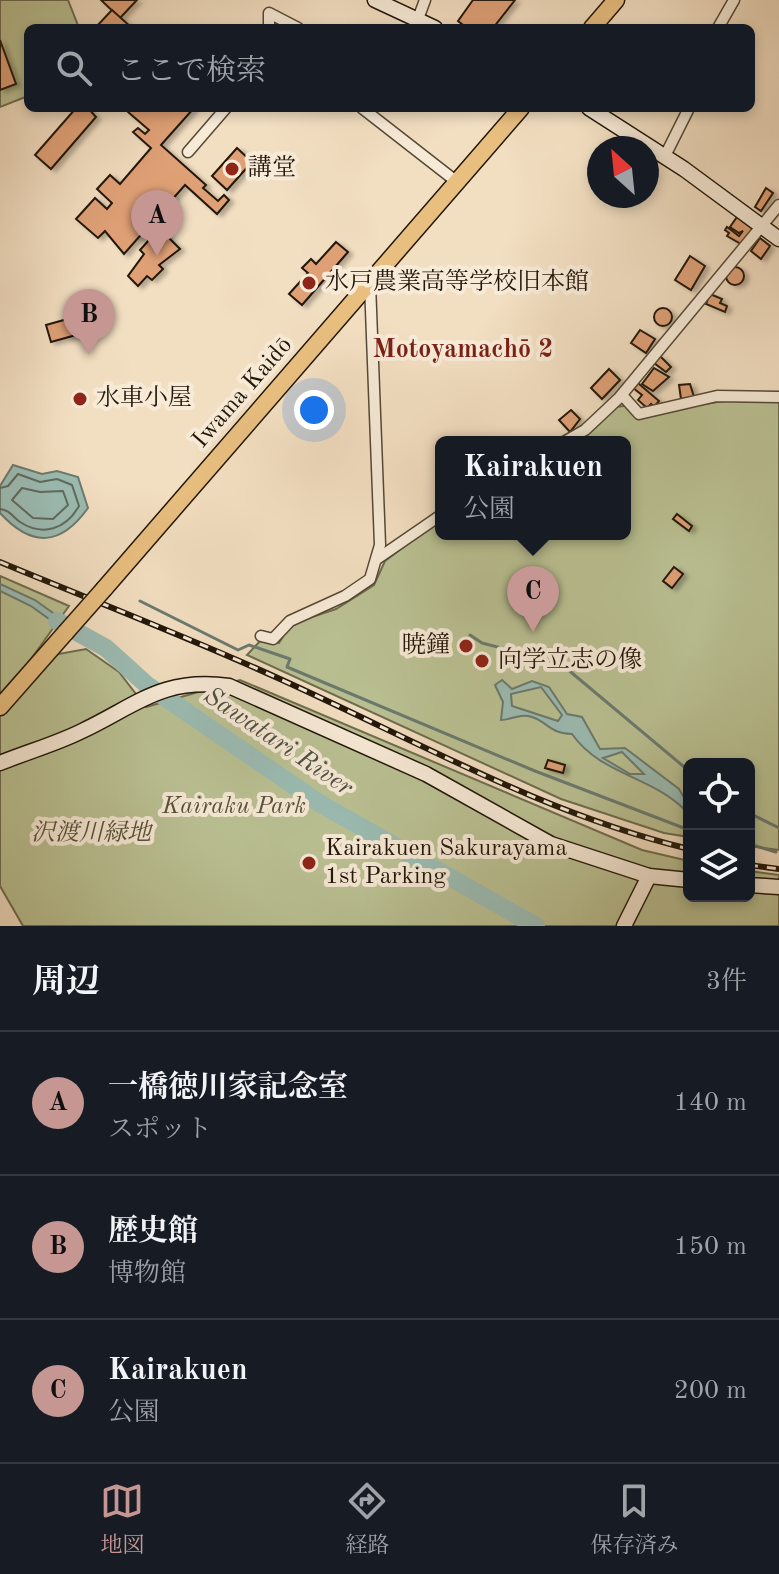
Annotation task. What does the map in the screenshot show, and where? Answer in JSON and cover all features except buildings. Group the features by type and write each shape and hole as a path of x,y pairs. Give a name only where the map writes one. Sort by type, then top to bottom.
{"main road":[{"path":"595,24 616,0"},
{"name":"Iwama Kaidō","path":"0,707 518,112"}],"street":[{"path":"266,0 269,24"},
{"path":"375,0 427,24"},
{"path":"418,19 425,0"},
{"path":"720,24 734,0"},
{"path":"269,13 290,24"},
{"path":"188,152 223,112"},
{"path":"367,112 457,182"},
{"path":"595,112 665,156 779,239"},
{"path":"665,156 687,112"},
{"path":"574,436 622,395 779,205"},
{"path":"261,636 273,639 290,621 360,588 370,579 377,559 380,545 370,284"},
{"path":"622,395 639,414 717,396 779,397"},
{"path":"377,559 435,519"},
{"path":"0,763 83,731 136,700 180,686 229,686 426,774 551,844 649,876 683,879"},
{"path":"624,926 649,876"},
{"path":"755,885 779,887"}],"green space":[{"path":"0,0 68,0 77,24 24,24 24,98 0,107"},
{"path":"738,399 779,402 779,850 755,847 755,758 683,758 683,836 664,833 561,799 247,655 261,640 279,643 291,624 336,609 374,585 385,561 435,524 435,540 631,540 631,436 579,436 616,407 631,405 638,419 663,410"},
{"name":"Kairaku Park","path":"0,576 69,606 31,659 86,649 119,672 146,707 240,680 642,850 683,860 683,902 755,902 755,872 779,875 779,926 23,926 0,886"}],"water":[{"path":"13,465 42,474 57,471 78,477 88,508 78,521 57,536 35,537 23,532 0,513 0,486"},
{"path":"0,584 35,600 67,623 63,629 31,606 0,591"},
{"path":"502,680 512,689 532,681 549,687 567,714 582,717 600,749 625,748 679,789 683,796 683,808 656,789 597,758 572,734 553,730 527,716 501,720 503,702 495,685","holes":["541,687 562,715 558,721 512,706 511,694","622,752 644,774 630,774 603,758"]}],"waterway":[{"path":"140,601 238,650 249,645 290,659 287,667 535,771 683,828"},
{"name":"Sawatari River","path":"57,621 106,648 147,685 319,803 536,926"},
{"path":"470,635 482,643 560,663 683,766"},
{"path":"755,816 779,828"},
{"path":"755,846 776,852"}],"railway":[{"path":"0,562 245,664 531,796 635,834 683,847"},
{"path":"755,866 779,869"}],"place":[{"name":"講堂","path":"232,169"},
{"name":"一橋徳川家記念室","path":"157,256"},
{"name":"水戸農業高等学校旧本館","path":"309,283"},
{"name":"歴史館","path":"89,355"},
{"name":"水車小屋","path":"80,399"},
{"name":"Kairakuen","path":"533,632"},
{"name":"暁鐘","path":"466,646"},
{"name":"向学立志の像","path":"482,661"},
{"name":"Kairakuen Sakurayama 1st Parking","path":"309,863"}],"district":[{"name":"Motoyamachō 2","path":"463,350"}],"park label":[{"name":"沢渡川緑地","path":"91,834"}]}
